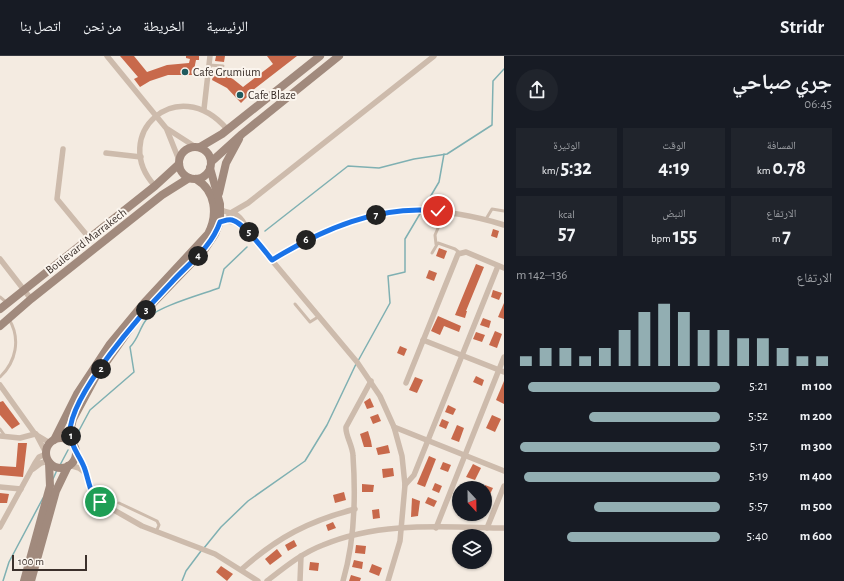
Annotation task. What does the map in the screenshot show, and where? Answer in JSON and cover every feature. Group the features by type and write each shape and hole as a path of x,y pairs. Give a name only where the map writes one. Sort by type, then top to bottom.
{"street":[{"path":"204,109 210,56"},
{"name":"Boulevard Marrakech","path":"0,309 156,186 179,162 182,152 197,147 227,129 320,56"},
{"name":"Boulevard Marrakech","path":"0,326 31,299 162,195 193,178 203,177 210,165 242,134 339,56"},
{"path":"249,233 230,220 228,215 235,214 434,56"},
{"path":"110,57 166,128 206,151 219,196 220,222 209,244 134,323 95,378 72,419 70,431 72,443 87,475 93,495 98,501 128,519 156,532 215,554 242,569 258,581"},
{"path":"156,186 146,173 141,157 143,135 148,124 156,116 176,107 191,106 204,109 212,113 227,129"},
{"path":"47,458 52,442 81,388 110,344 144,303 208,234 213,220 213,202 208,189 181,171 166,128"},
{"path":"219,196 226,163 242,134"},
{"path":"63,149 57,199 90,239"},
{"path":"106,153 141,157"},
{"path":"220,209 226,213 235,214 249,233 320,316 371,381 384,403 394,428 402,456 405,485 402,528 388,581"},
{"path":"272,260 320,233 357,219 418,210 445,212 486,219 504,224"},
{"path":"220,222 230,220"},
{"path":"406,383 457,256 460,253 468,253 504,268"},
{"path":"0,259 3,267 31,299"},
{"path":"405,485 414,475 498,266"},
{"path":"423,340 501,371"},
{"path":"436,528 464,455 501,371 504,357"},
{"path":"343,581 351,551 355,509 353,447 345,431 371,381"},
{"path":"1,388 36,434 47,458 50,486 24,581"},
{"path":"394,428 504,471"},
{"path":"3,437 24,438 36,434 52,442 62,438 72,443"},
{"path":"30,581 56,490 75,458 76,452"},
{"path":"0,527 32,471 37,459 47,458 58,468 69,466 79,468 87,475"},
{"path":"487,528 504,486"},
{"path":"0,487 21,489"},
{"path":"242,569 260,553 290,532 329,516 355,509"},
{"path":"267,581 301,556 324,544 352,535 402,528 504,528"},
{"path":"300,581 301,556"}],"lane":[{"path":"209,65 223,66"},
{"path":"486,219 492,209 504,211"},
{"path":"432,253 436,244 435,235 445,212"},
{"path":"436,244 440,243 460,253"},
{"path":"0,297 7,304"},
{"path":"295,304 310,322 320,316"},
{"path":"0,377 10,364 15,349 15,332 8,318"},
{"path":"0,428 3,437"},
{"path":"119,503 157,521 159,525 156,532"}],"building":[{"path":"120,56 134,56 147,72 167,65 189,63 190,59 186,58 186,56 199,56 199,60 196,60 193,75 168,75 150,81 140,87 134,79 138,77"},
{"path":"216,56 225,56 224,62 215,61"},
{"path":"267,56 297,56 248,94 249,95 241,103 227,88 212,80 215,70 233,79 243,87 273,64"},
{"path":"493,229 499,231 497,238 491,236"},
{"path":"439,248 447,251 444,259 436,256"},
{"path":"476,264 484,267 466,311 465,318 455,315"},
{"path":"429,270 437,273 434,281 426,278"},
{"path":"493,290 502,293 499,300 491,297"},
{"path":"504,303 504,319 498,317"},
{"path":"438,316 461,326 459,332 444,326 440,335 431,331"},
{"path":"483,318 491,321 489,328 480,325"},
{"path":"495,331 502,334 497,348 489,345"},
{"path":"476,332 485,335 482,342 473,339"},
{"path":"400,346 407,349 404,356 397,353"},
{"path":"476,376 484,380 482,386 473,382"},
{"path":"415,377 423,380 417,393 409,390"},
{"path":"504,381 504,404 496,400"},
{"path":"370,398 374,407 367,409 364,402"},
{"path":"3,401 20,424 12,429 0,415 0,402"},
{"path":"448,405 456,409 453,415 445,412"},
{"path":"378,414 381,421 373,424 370,417"},
{"path":"492,415 501,419 495,432 486,428"},
{"path":"442,419 449,422 446,429 439,426"},
{"path":"457,425 464,428 459,442 451,439"},
{"path":"368,431 372,447 364,447 360,434"},
{"path":"18,443 27,443 23,477 0,475 0,466 16,467"},
{"path":"388,445 390,453 378,455 376,448"},
{"path":"429,456 436,459 425,487 417,484"},
{"path":"443,462 451,465 448,472 440,469"},
{"path":"473,464 481,468 475,480 466,477"},
{"path":"393,468 394,476 383,478 382,469"},
{"path":"435,483 442,486 439,493 432,490"},
{"path":"362,484 374,485 373,492 362,492"},
{"path":"344,492 346,500 335,503 333,495"},
{"path":"0,493 9,494 7,503 0,503"},
{"path":"428,497 437,501 434,507 425,503"},
{"path":"412,498 420,501 418,516 411,517"},
{"path":"379,509 380,518 373,519 372,510"},
{"path":"333,522 336,528 328,531 326,525"},
{"path":"294,540 297,546 288,551 285,545"},
{"path":"356,545 366,546 365,554 355,553"},
{"path":"277,549 282,556 270,565 265,559"},
{"path":"354,560 363,562 362,569 352,567"},
{"path":"310,562 319,563 318,571 309,570"},
{"path":"372,564 382,568 379,576 369,572"},
{"path":"221,566 233,574 227,581 216,572"},
{"path":"351,575 361,578 360,581 349,581"}],"waterway":[{"path":"265,231 348,166 379,168 414,159 447,154 492,125 493,81 504,69"},
{"path":"423,209 439,182 444,154"},
{"path":"358,361 390,303 388,276 405,272 405,239 421,212"},
{"path":"75,438 90,410 134,372 130,347 146,320 159,310 219,288 224,269 247,247"},
{"path":"204,548 221,527 248,501 305,461 327,425 356,364"},
{"path":"59,467 68,450"},
{"path":"53,479 57,470"},
{"path":"3,581 9,562 43,498"},
{"path":"182,581 186,571 201,551"}],"place":[{"name":"Cafe Grumium","path":"185,72"},
{"name":"Cafe Blaze","path":"240,95"}],"route":[{"path":"100,502 93,495 85,469 72,443 70,435 71,423 77,407 88,388 126,334 166,288 209,244 220,222 232,220 239,224 249,233 272,260 320,233 357,219 412,210 438,211"}]}
